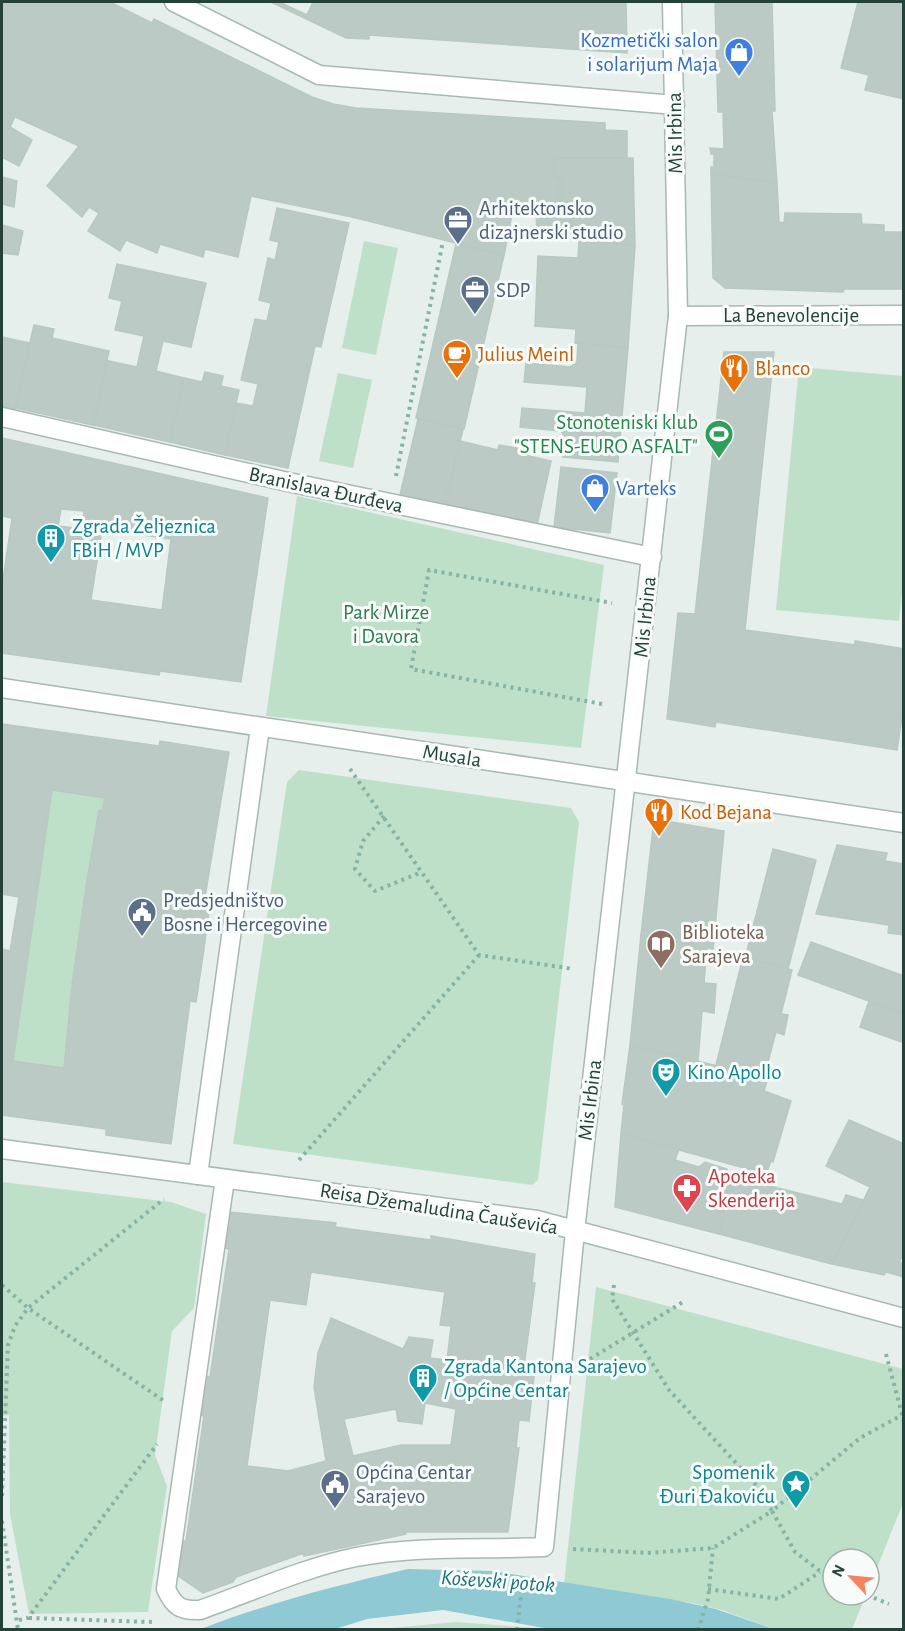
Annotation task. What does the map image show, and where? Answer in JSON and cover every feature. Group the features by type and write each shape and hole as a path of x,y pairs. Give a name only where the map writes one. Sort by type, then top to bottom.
{"street":[{"path":"174,2 319,75 675,105"},
{"name":"Mis Irbina","path":"186,1611 200,1610 356,1557 407,1551 544,1547 575,1231 678,316 672,2"},
{"name":"La Benevolencije","path":"678,316 903,315"},
{"name":"Branislava Đurđeva","path":"2,417 391,504 652,557"},
{"name":"Musala","path":"2,688 903,823"},
{"path":"198,1175 260,727"},
{"name":"Reisa Džemaludina Čauševića","path":"2,1149 537,1220 903,1318"},
{"path":"186,1611 174,1606 165,1589 225,1179"}],"path":[{"path":"391,504 443,241"},
{"path":"602,704 411,669 429,570 612,603"},
{"path":"347,766 479,955 574,969"},
{"path":"384,816 363,841 355,869 375,891 422,873"},
{"path":"291,1169 479,955"},
{"path":"2,1496 8,1345 15,1326 28,1308 168,1196"},
{"path":"2,1285 28,1308 171,1406"},
{"path":"614,1285 612,1299 669,1390 758,1487 795,1552 820,1572 779,1599 708,1589"},
{"path":"588,1360 683,1302"},
{"path":"886,1354 903,1422"},
{"path":"568,1549 648,1553 712,1548 772,1511 860,1438 902,1415"},
{"path":"28,1618 160,1440"},
{"path":"2,1521 19,1620 18,1629"},
{"path":"698,1629 708,1599 712,1548"},
{"path":"518,1629 524,1573"},
{"path":"881,1601 889,1604"},
{"path":"19,1620 28,1618 167,1621 186,1611"}],"green space":[{"path":"364,241 398,248 376,355 342,348"},
{"path":"799,367 903,376 904,574 899,621 776,610"},
{"path":"338,373 372,380 353,468 319,461"},
{"name":"Park Mirze i Davora","path":"297,496 604,565 581,748 266,716"},
{"path":"299,770 571,808 579,822 538,1180 532,1185 233,1144 287,782"},
{"path":"52,790 105,798 102,811 100,810 72,984 64,1068 13,1061"},
{"path":"2,1182 171,1202 206,1214 194,1308 172,1331 155,1455 167,1486 148,1612 29,1614 10,1514 9,1415 2,1416"},
{"path":"596,1287 903,1369 903,1503 881,1558 881,1547 821,1547 821,1607 861,1607 852,1629 773,1629 722,1610 692,1603 564,1584"},
{"path":"456,1622 548,1629 381,1629"}],"water":[{"name":"Koševski potok","path":"408,1569 492,1571 670,1599 716,1609 773,1629 555,1630 443,1610 367,1619 335,1629 201,1629 303,1595"}],"building":[{"path":"2,2 110,2 152,23 154,19 312,97 333,104 356,108 605,123 605,130 627,131 627,158 554,158 554,177 560,177 560,208 514,205 504,255 352,217 251,196 238,257 205,249 203,257 160,244 157,253 126,240 120,251 88,231 99,213 89,207 82,217 47,186 79,146 2,111"},
{"path":"271,2 279,2 307,15 313,2 626,2 627,53 369,35 369,39 346,38"},
{"path":"715,2 772,2 775,111 772,111 777,183 711,174 711,167 714,167 714,154 711,154 710,148 724,149 723,112 718,112"},
{"path":"858,2 904,2 904,99 865,90 869,75 841,68"},
{"path":"2,111 16,115 10,127 32,140 19,166 2,157"},
{"path":"554,158 633,158 635,246 537,236 536,207 560,208 560,177 554,177"},
{"path":"711,174 777,183 779,222 784,223 785,213 861,214 862,224 884,225 884,232 904,232 904,293 903,289 844,289 843,292 725,288 713,278"},
{"path":"2,177 17,181 14,207 2,204"},
{"path":"277,208 349,223 321,347 315,346 288,468 225,455 236,403 253,406 258,384 241,380 255,319 267,321 271,303 259,300 268,258 275,260 279,242 270,240"},
{"path":"2,225 23,231 18,255 2,253"},
{"path":"579,241 635,246 628,348 575,343 576,329 535,326 538,256 578,258"},
{"path":"456,244 504,255 464,429 416,418"},
{"path":"117,264 206,283 191,347 163,341 156,371 184,378 170,442 93,425 108,361 137,367 144,336 115,330 122,301 109,298"},
{"path":"34,325 54,329 52,338 109,351 93,425 15,408"},
{"path":"2,337 30,343 15,409 2,406"},
{"path":"578,343 628,348 618,462 563,457 565,437 561,431 520,427 522,408 585,413 587,387 524,382 526,363 570,367 577,362"},
{"path":"724,352 774,352 745,630 855,645 855,641 904,649 904,704 897,750 716,722 715,727 667,719 678,613 695,614"},
{"path":"205,372 223,376 221,386 239,390 225,455 170,442 184,378 202,382"},
{"path":"418,419 463,429 445,505 400,495"},
{"name":"Zgrada Željeznica FBiH / MVP","path":"2,438 268,498 241,682 160,671 159,675 2,653 2,587 12,518 2,516","holes":["61,509 84,511 82,529 58,526","102,529 171,539 162,610 91,600"]},
{"path":"460,441 498,450 499,445 517,448 516,453 551,461 537,525 445,505"},
{"path":"561,467 617,473 610,533 554,527"},
{"path":"2,724 159,746 160,741 229,752 205,897 211,897 204,949 196,1002 190,1001 171,1144 106,1135 106,1129 2,1115 2,949 10,951 19,897 2,894","holes":["52,790 105,798 102,811 99,810 87,880 72,985 64,1068 13,1061"]},
{"path":"654,819 724,831 713,949 641,935"},
{"path":"837,845 887,853 885,861 904,864 904,935 888,933 889,925 816,914"},
{"path":"773,849 816,860 788,969 745,958"},
{"path":"641,935 707,948 704,983 716,984 714,1013 702,1011 698,1061 630,1045"},
{"path":"811,942 904,976 904,1014 798,975"},
{"path":"743,957 792,970 781,1014 788,1015 784,1035 776,1032 764,1077 716,1065"},
{"path":"869,1001 904,1014 904,1043 860,1027"},
{"path":"630,1045 768,1078 764,1091 791,1101 773,1162 771,1161 766,1174 621,1134 624,1105 622,1104"},
{"path":"849,1120 904,1144 904,1253 899,1262 904,1263 904,1277 832,1264 870,1187 826,1166"},
{"path":"621,1134 679,1149 675,1160 699,1167 705,1162 727,1169 729,1175 734,1177 719,1234 615,1207"},
{"path":"734,1177 842,1204 846,1195 863,1200 832,1264 719,1234"},
{"name":"Zgrada Kantona Sarajevo / Općine Centar","path":"229,1212 336,1223 335,1227 431,1240 431,1236 535,1254 532,1283 535,1283 524,1367 535,1368 529,1421 519,1420 516,1448 519,1448 508,1532 405,1532 406,1534 304,1556 304,1553 236,1577 233,1582 203,1593 178,1576 183,1541 186,1541 204,1416 200,1415 206,1376 210,1377 229,1249 225,1248","holes":["311,1272 445,1292 440,1325 451,1326 447,1360 430,1358 433,1340 409,1337 403,1349 331,1318 318,1353 314,1387 326,1461 288,1471 247,1466 270,1300 306,1305","425,1403 456,1409 451,1445 401,1445 353,1456 344,1419 396,1409 398,1421 422,1424"]}],"place":[{"name":"Kozmetički salon i solarijum Maja","path":"739,78"},
{"name":"Arhitektonsko dizajnerski studio","path":"458,246"},
{"name":"SDP","path":"475,316"},
{"name":"Julius Meinl","path":"457,380"},
{"name":"Blanco","path":"734,394"},
{"name":"Stonoteniski klub \"STENS-EURO ASFALT\"","path":"719,460"},
{"name":"Varteks","path":"595,514"},
{"name":"Zgrada Željeznica FBiH / MVP","path":"51,564"},
{"name":"Kod Bejana","path":"659,838"},
{"name":"Predsjedništvo Bosne i Hercegovine","path":"142,938"},
{"name":"Biblioteka Sarajeva","path":"661,970"},
{"name":"Kino Apollo","path":"666,1098"},
{"name":"Apoteka Skenderija","path":"687,1214"},
{"name":"Zgrada Kantona Sarajevo / Općine Centar","path":"423,1404"},
{"name":"Općina Centar Sarajevo","path":"335,1510"},
{"name":"Spomenik Đuri Đakoviću","path":"796,1510"}]}
